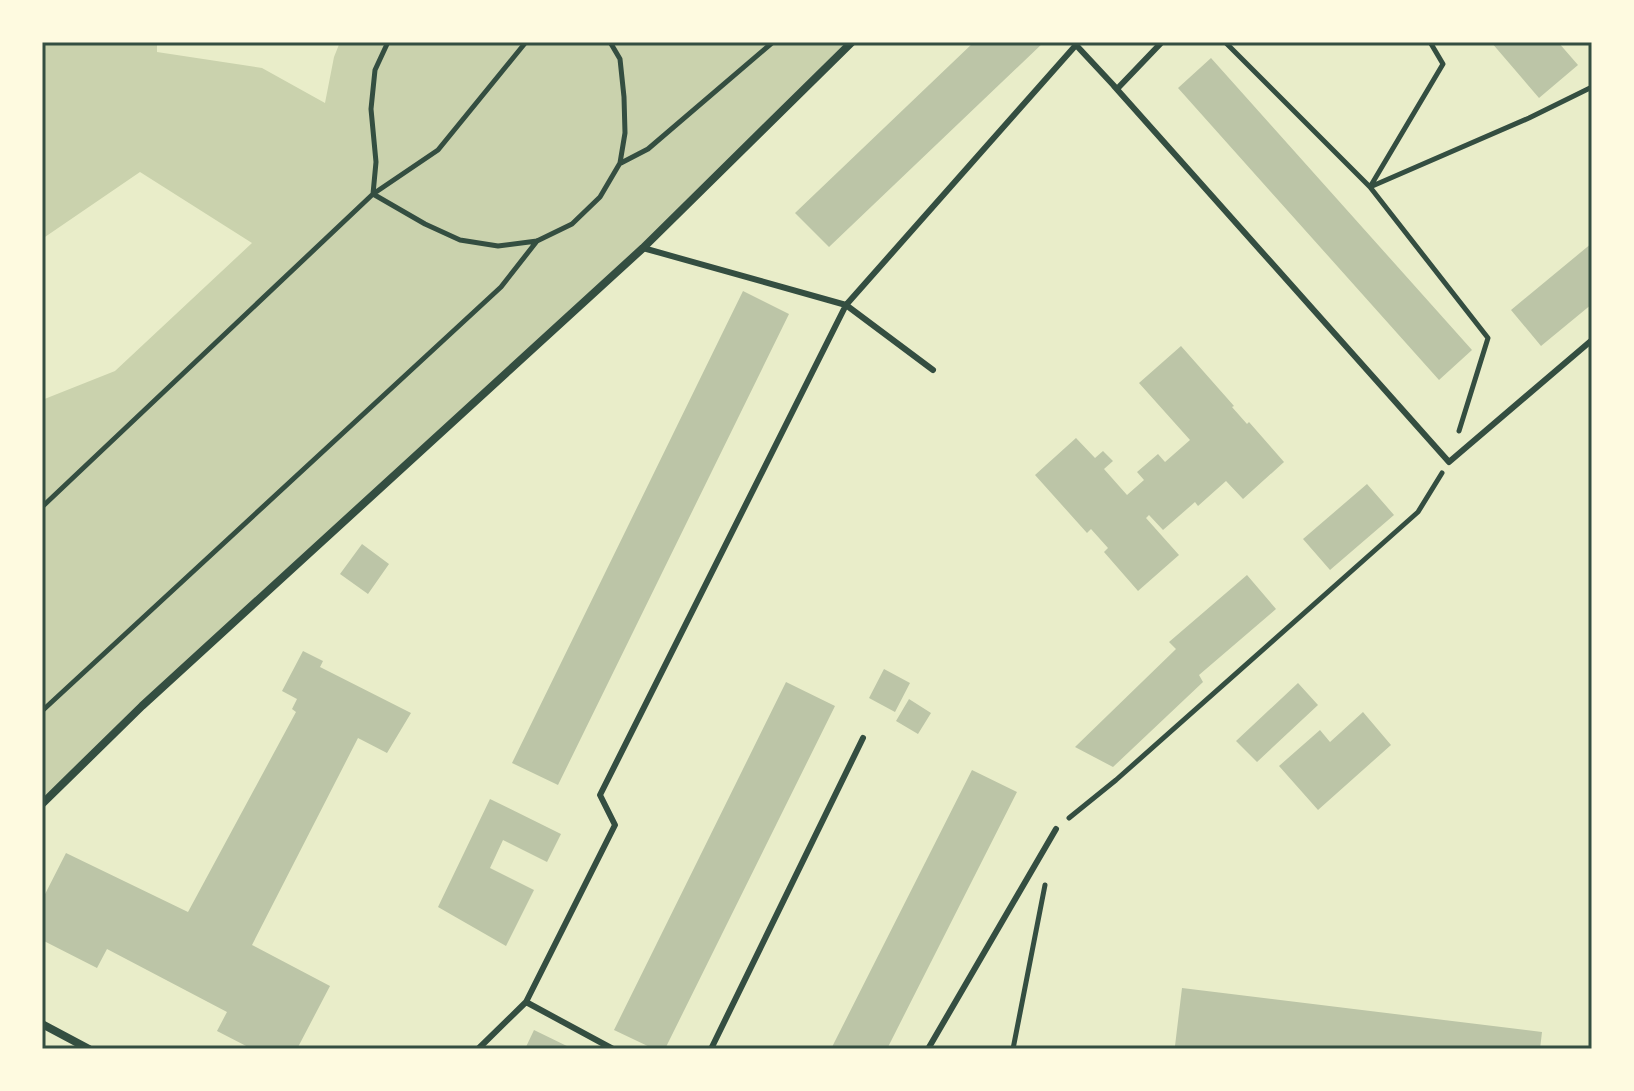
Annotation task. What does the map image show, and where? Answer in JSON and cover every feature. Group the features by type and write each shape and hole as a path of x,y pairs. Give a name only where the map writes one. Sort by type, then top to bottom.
{"street":[{"path":"42,804 142,706 643,248 852,42"},
{"path":"42,1024 89,1049"}],"lane":[{"path":"1117,89 1162,42"},
{"path":"478,1049 526,1002 615,825 600,795 846,305 1076,45 1449,462 1592,340"},
{"path":"643,248 846,305 933,370"},
{"path":"711,1049 863,738"},
{"path":"928,1049 1056,829"},
{"path":"526,1002 613,1049"}],"path":[{"path":"373,194 376,162 372,96 375,70 388,42"},
{"path":"42,507 373,194 438,150 526,42"},
{"path":"373,194 460,240 498,246 537,241 572,224 600,197 620,163 625,133 624,97 620,59 610,42"},
{"path":"620,163 648,149 773,42"},
{"path":"1056,829 1116,780 1418,512 1449,462 1488,338 1370,187 1225,42"},
{"path":"1370,187 1443,64 1430,42"},
{"path":"1370,187 1592,87"},
{"path":"42,711 501,287 537,241"},
{"path":"1013,1049 1047,873"}],"green space":[{"path":"42,42 157,42 157,52 262,68 325,103 340,42 852,42 643,248 142,706 42,804 42,400 115,371 252,243 140,172 42,239"}],"building":[{"path":"974,42 1044,42 829,247 795,213"},
{"path":"1491,42 1558,42 1578,65 1539,98"},
{"path":"1211,58 1472,350 1439,380 1178,88"},
{"path":"1592,243 1592,304 1541,346 1511,310"},
{"path":"743,291 789,314 558,785 512,763"},
{"path":"1181,346 1247,424 1249,422 1284,462 1243,499 1226,481 1198,506 1195,502 1163,530 1149,515 1146,518 1179,555 1138,591 1104,552 1108,548 1091,529 1087,533 1035,475 1076,438 1095,458 1103,451 1113,461 1104,469 1127,495 1144,480 1137,472 1158,454 1165,462 1190,440 1139,383"},
{"path":"1367,484 1394,515 1330,570 1303,539"},
{"path":"362,544 389,564 368,594 340,574"},
{"path":"1247,575 1276,609 1199,675 1203,682 1113,767 1075,747 1176,649 1169,642"},
{"path":"303,651 323,661 320,667 411,713 387,753 358,738 252,945 330,986 297,1049 252,1049 217,1031 227,1012 107,949 97,968 42,940 42,900 66,853 188,912 296,712 292,709 297,699 282,691"},
{"path":"884,669 910,683 895,712 869,698"},
{"path":"786,682 835,706 665,1049 654,1049 614,1030"},
{"path":"1298,683 1318,705 1257,762 1236,741"},
{"path":"909,699 931,713 918,734 896,721"},
{"path":"1363,712 1391,745 1318,810 1279,766 1320,730 1330,742"},
{"path":"972,770 1017,792 887,1049 831,1049"},
{"path":"490,799 561,834 547,862 503,840 490,868 534,890 506,946 438,907"},
{"path":"1182,988 1542,1032 1540,1049 1200,1049 1175,1046"},
{"path":"534,1030 573,1049 525,1049"}]}
